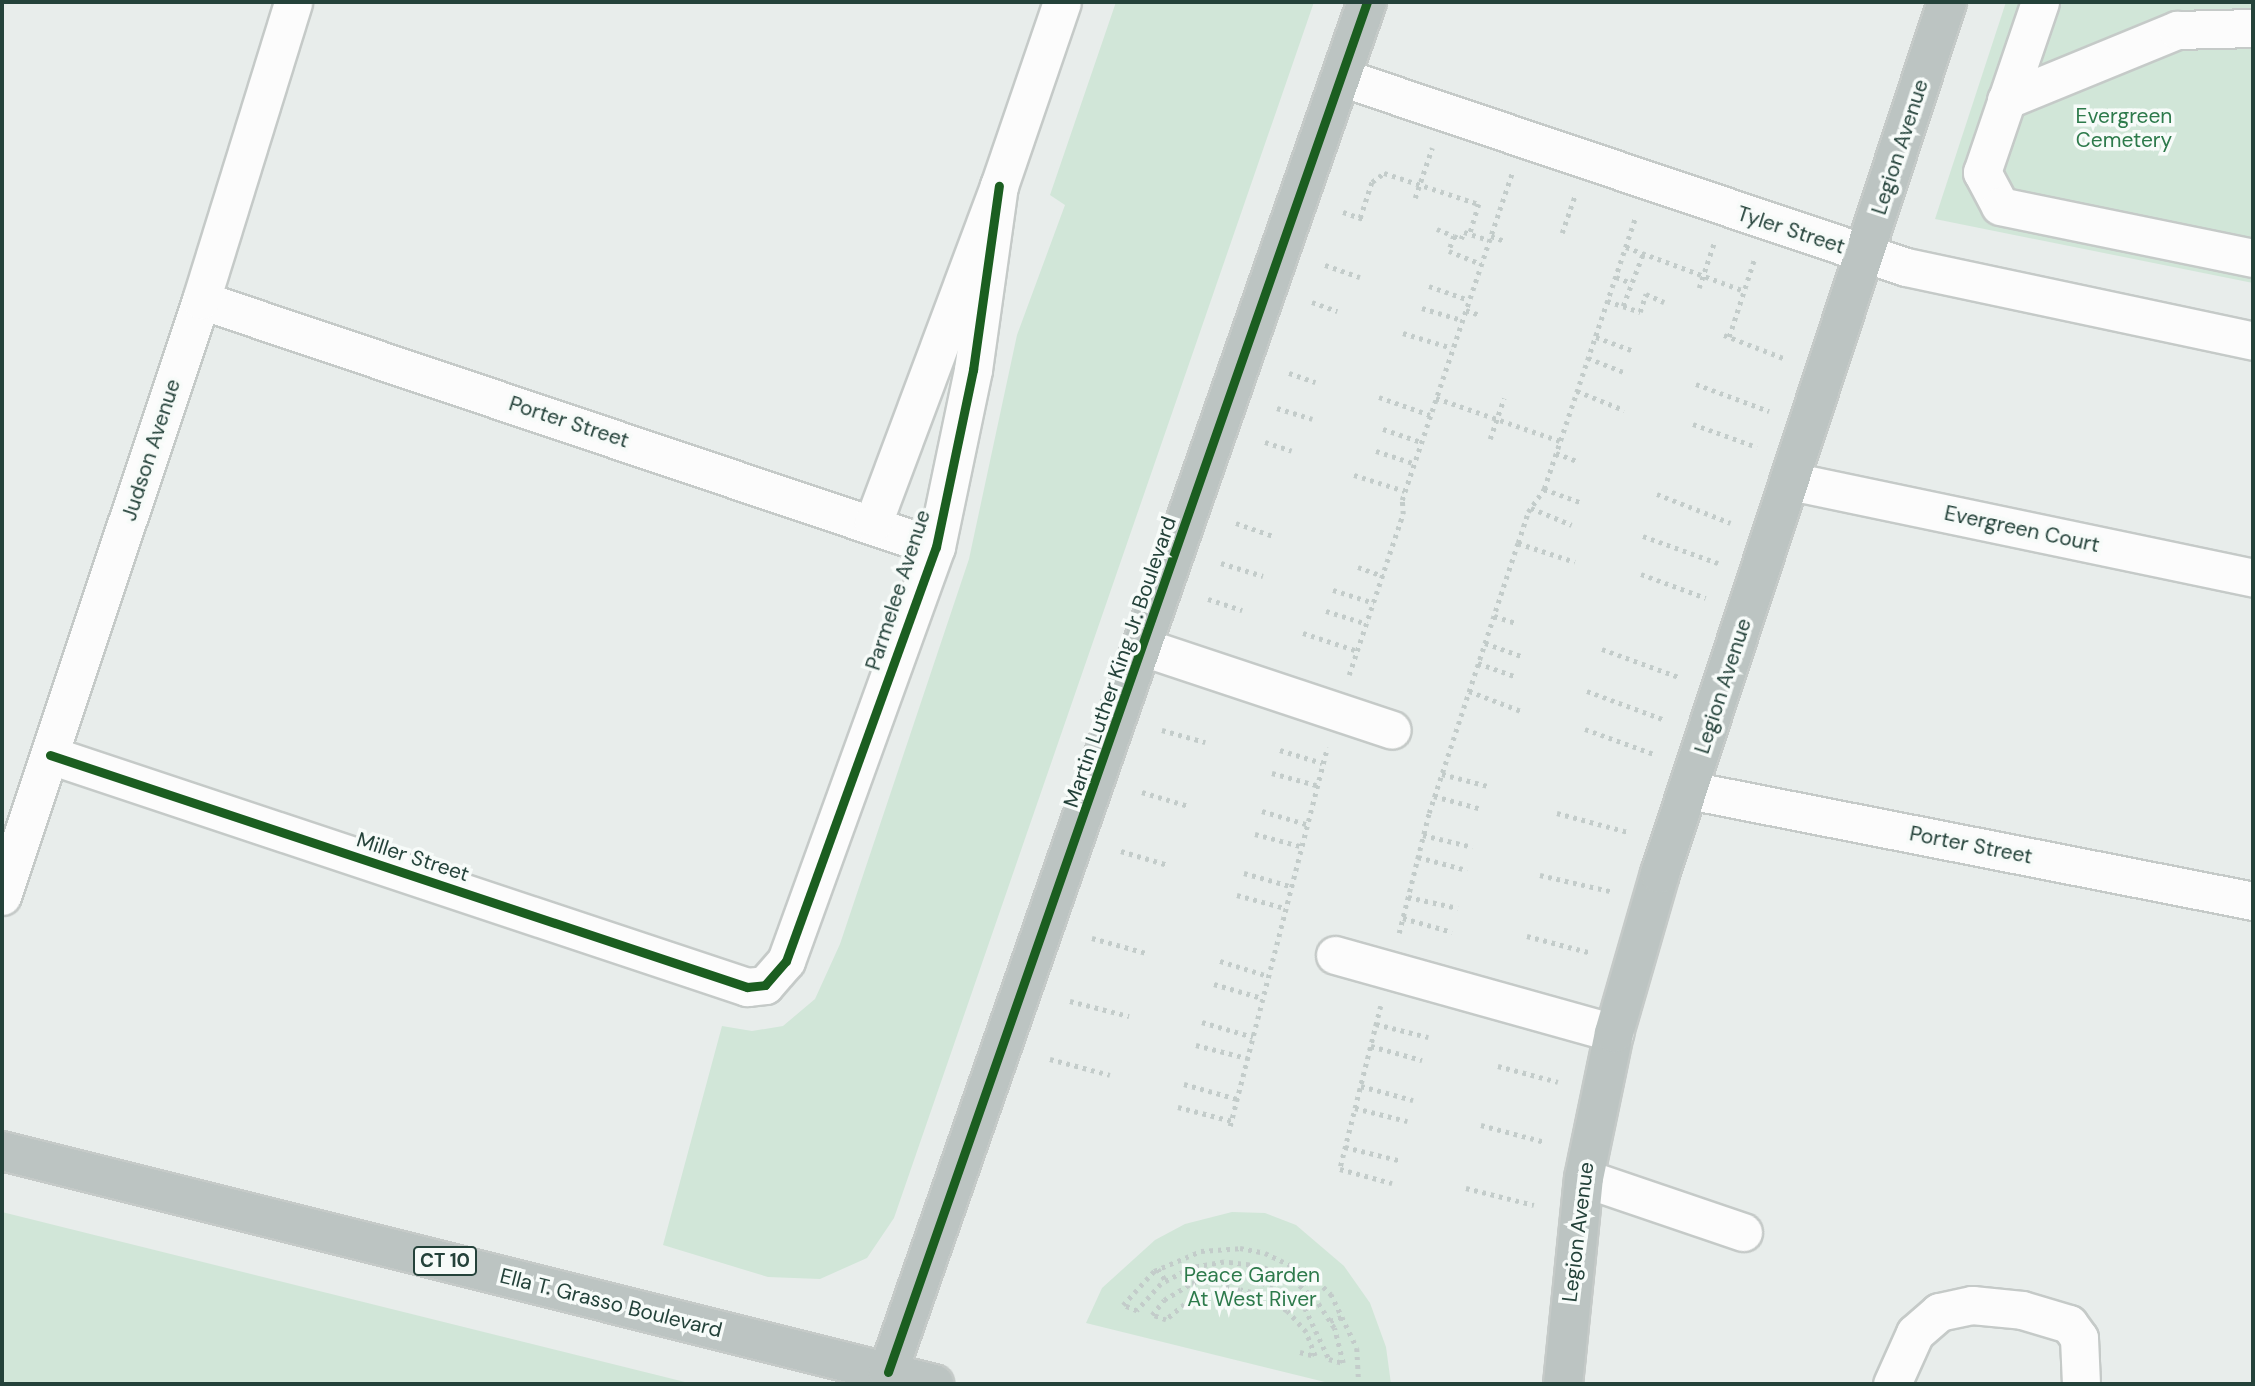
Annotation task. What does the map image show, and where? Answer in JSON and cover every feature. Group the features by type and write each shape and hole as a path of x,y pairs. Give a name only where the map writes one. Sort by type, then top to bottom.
{"highway":[{"name":"Martin Luther King Jr. Boulevard","path":"888,1372 1367,2"},
{"name":"Legion Avenue","path":"1563,1384 1584,1178 1614,1032 1689,790 1947,2"},
{"name":"Ella T. Grasso Boulevard","path":"2,1150 934,1384"}],"street":[{"name":"Judson Avenue","path":"2,896 201,300 293,2"},
{"name":"Parmelee Avenue","path":"873,523 999,186 1062,2"},
{"path":"2040,2 1982,172 2000,206 2253,258"},
{"path":"2006,100 2177,30 2253,29"},
{"name":"Tyler Street","path":"1341,77 1923,272 2253,341"},
{"name":"Parmelee Avenue","path":"765,985 786,961 936,547 972,370 999,186"},
{"name":"Porter Street","path":"201,300 873,523 936,547"},
{"name":"Evergreen Court","path":"1790,481 2253,578"},
{"path":"1143,647 1392,730"},
{"name":"Miller Street","path":"50,755 747,988 765,985"},
{"name":"Porter Street","path":"1689,790 2253,901"},
{"path":"1335,955 1614,1032"},
{"path":"1584,1178 1743,1231"},
{"path":"1892,1384 1915,1333 1939,1312 1972,1305 2022,1310 2069,1324 2079,1338 2081,1384"}],"path":[{"path":"1415,198 1432,148"},
{"path":"1343,212 1363,219 1376,176 1384,173 1479,204 1470,233"},
{"path":"1178,1108 1231,1124 1322,763 1403,514 1405,491 1414,463 1512,174"},
{"path":"1562,233 1575,196"},
{"path":"1392,1183 1340,1169 1423,835 1518,542 1531,508 1544,489 1636,216"},
{"path":"1437,229 1461,239 1464,232 1505,241"},
{"path":"1454,236 1449,251 1482,264"},
{"path":"1699,288 1714,243"},
{"path":"1626,247 1744,291"},
{"path":"1623,306 1643,254"},
{"path":"1756,256 1727,336 1786,359"},
{"path":"1325,265 1360,277"},
{"path":"1616,277 1632,283"},
{"path":"1429,286 1469,300"},
{"path":"1607,301 1640,312 1646,295 1664,302"},
{"path":"1312,302 1337,311"},
{"path":"1422,308 1462,320"},
{"path":"1466,310 1480,315"},
{"path":"1403,333 1452,348"},
{"path":"1596,337 1634,351"},
{"path":"1588,358 1626,373"},
{"path":"1289,373 1315,382"},
{"path":"1696,384 1769,411"},
{"path":"1577,391 1624,410"},
{"path":"1379,397 1430,415"},
{"path":"1436,398 1560,441"},
{"path":"1490,439 1504,398"},
{"path":"1277,408 1312,419"},
{"path":"1693,424 1757,447"},
{"path":"1383,429 1421,442"},
{"path":"1265,442 1292,451"},
{"path":"1376,451 1414,463"},
{"path":"1556,453 1577,461"},
{"path":"1354,475 1405,491"},
{"path":"1544,489 1580,502"},
{"path":"1657,494 1731,523"},
{"path":"1531,508 1572,525"},
{"path":"1236,523 1276,537"},
{"path":"1643,536 1718,563"},
{"path":"1518,542 1575,562"},
{"path":"1221,563 1263,576"},
{"path":"1358,567 1382,576"},
{"path":"1641,575 1706,598"},
{"path":"1334,590 1374,603"},
{"path":"1208,599 1242,610"},
{"path":"1326,611 1367,624"},
{"path":"1494,616 1518,624"},
{"path":"1303,633 1358,651"},
{"path":"1485,643 1524,657"},
{"path":"1602,649 1679,677"},
{"path":"1478,663 1517,677"},
{"path":"1469,691 1521,711"},
{"path":"1587,691 1665,720"},
{"path":"1585,729 1654,754"},
{"path":"1162,730 1205,742"},
{"path":"1280,750 1322,763"},
{"path":"1272,773 1316,785"},
{"path":"1442,774 1488,786"},
{"path":"1142,792 1188,806"},
{"path":"1434,796 1482,809"},
{"path":"1262,811 1306,824"},
{"path":"1558,813 1628,832"},
{"path":"1255,834 1300,846"},
{"path":"1423,835 1473,847"},
{"path":"1121,851 1168,864"},
{"path":"1418,857 1467,870"},
{"path":"1244,873 1290,886"},
{"path":"1540,875 1610,891"},
{"path":"1237,895 1284,908"},
{"path":"1408,897 1458,908"},
{"path":"1403,918 1452,932"},
{"path":"1527,936 1592,953"},
{"path":"1092,937 1146,953"},
{"path":"1220,961 1268,976"},
{"path":"1213,984 1262,998"},
{"path":"1070,1000 1129,1016"},
{"path":"1202,1022 1253,1037"},
{"path":"1376,1024 1428,1037"},
{"path":"1196,1045 1247,1058"},
{"path":"1371,1046 1422,1060"},
{"path":"1050,1059 1110,1075"},
{"path":"1498,1066 1558,1082"},
{"path":"1184,1084 1237,1099"},
{"path":"1361,1086 1413,1100"},
{"path":"1355,1108 1407,1121"},
{"path":"1481,1125 1545,1142"},
{"path":"1345,1147 1398,1160"},
{"path":"1466,1188 1534,1205"},
{"path":"1223,1249 1224,1262"},
{"path":"1300,1352 1315,1356 1298,1322 1274,1302 1227,1290 1191,1299 1166,1320 1152,1315 1176,1291 1199,1282 1227,1276 1255,1278 1282,1291 1305,1308 1329,1359 1343,1363 1330,1321 1315,1300 1291,1279 1258,1266 1224,1262 1193,1267 1167,1281 1137,1311 1123,1306 1158,1269 1201,1251 1223,1249 1265,1253 1297,1266 1331,1294 1345,1316 1357,1348 1359,1384"},
{"path":"1255,1278 1258,1266"},
{"path":"1291,1279 1297,1266"},
{"path":"1193,1267 1199,1282"},
{"path":"1158,1269 1167,1281"},
{"path":"1227,1276 1227,1290"},
{"path":"1274,1302 1282,1291"},
{"path":"1305,1308 1315,1300"},
{"path":"1330,1321 1345,1316"}],"green space":[{"path":"1116,2 1314,2 894,1218 867,1258 820,1279 768,1277 663,1245 722,1026 752,1031 783,1026 815,999 840,944 969,559 1017,335 1065,205 1050,195"},
{"name":"Evergreen Cemetery","path":"2006,2 2253,2 2253,283 1935,219"},
{"path":"2,1212 693,1384 2,1384"},
{"name":"Peace Garden At West River","path":"1232,1212 1265,1213 1296,1225 1344,1266 1370,1303 1386,1347 1391,1384 1333,1384 1086,1323 1102,1288 1155,1240 1185,1224"}],"cycle path":[{"path":"888,1372 1367,2"},
{"path":"50,755 747,987 765,985 786,961 936,547 973,370 999,186"}]}
